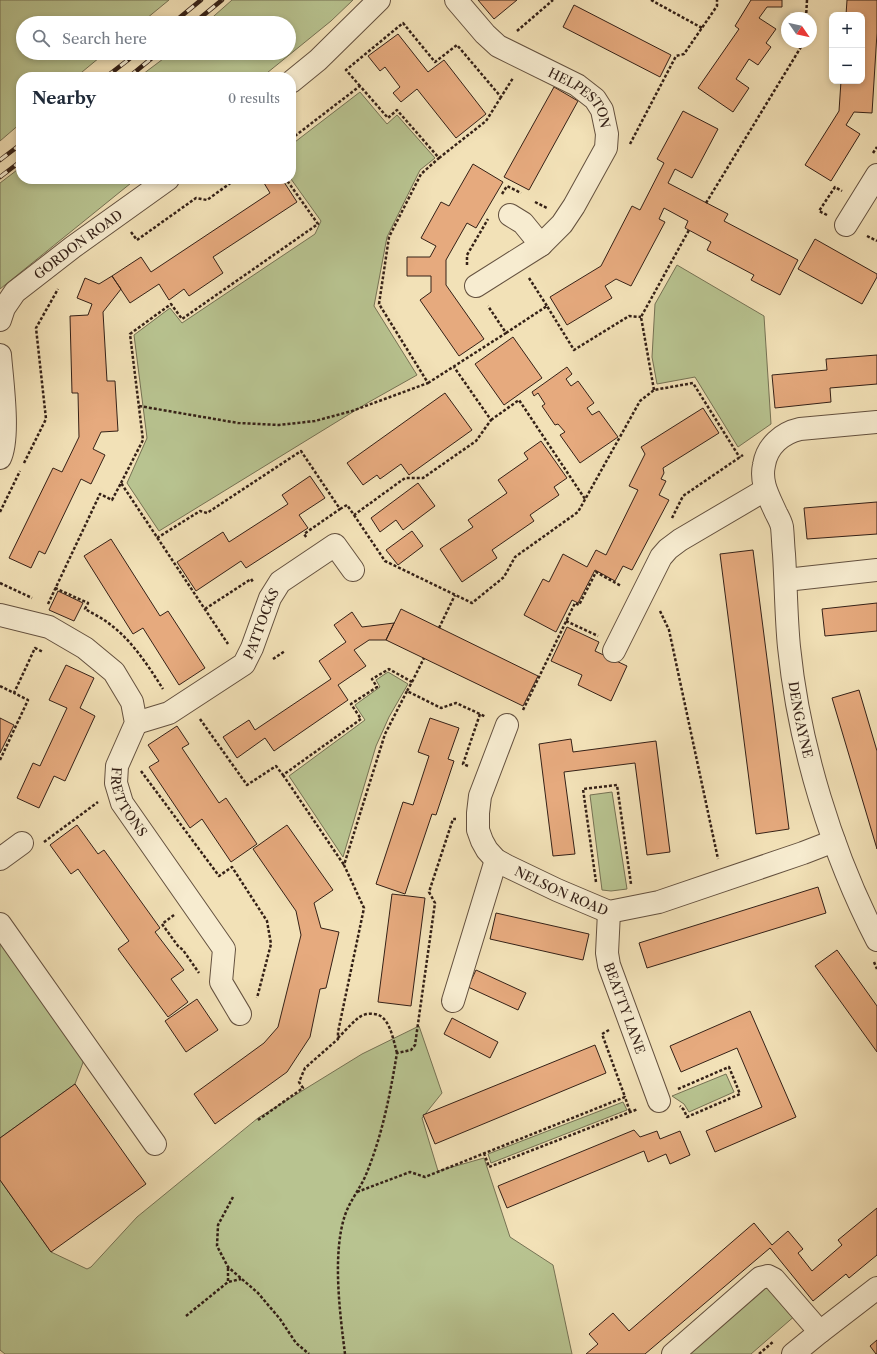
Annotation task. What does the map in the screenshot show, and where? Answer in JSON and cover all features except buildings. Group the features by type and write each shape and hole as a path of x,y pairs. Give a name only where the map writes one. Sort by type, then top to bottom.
{"street":[{"path":"296,78 318,60 379,0"},
{"name":"HELPESTON","path":"456,0 485,34 498,46 577,85 595,99 602,110 607,134 606,148 574,206 562,224 541,244 476,286"},
{"path":"846,225 877,175"},
{"name":"GORDON ROAD","path":"0,320 4,308 15,292 161,184"},
{"path":"500,209 523,223 541,244"},
{"path":"0,355 5,413 4,439 0,458"},
{"name":"DENGAYNE","path":"874,948 862,911 834,841 810,765 797,708 789,647 782,525 765,490 762,478 764,463 772,447 782,436 790,431 877,422"},
{"path":"614,651 661,557 668,549 680,540 765,490"},
{"name":"PATTOCKS","path":"136,723 169,713 244,664 252,648 270,598 280,582 335,545 353,570"},
{"path":"786,580 877,570"},
{"path":"0,615 49,627 85,648 114,672 132,702 136,723"},
{"name":"FRETTONS","path":"136,723 117,766 116,784 122,803 224,949 221,982 240,1014"},
{"name":"NELSON ROAD","path":"507,726 480,796 478,830 482,841 487,850 496,860 550,887 609,912 659,902 834,841"},
{"path":"0,859 32,843"},
{"path":"453,1001 496,860"},
{"name":"BEATTY LANE","path":"609,912 607,953 609,964 664,1099"},
{"path":"0,924 155,1144"},
{"path":"673,1354 760,1278 768,1276 774,1279 820,1332"},
{"path":"793,1354 877,1288"}],"path":[{"path":"512,36 553,0"},
{"path":"650,0 702,28"},
{"path":"806,12 807,0"},
{"path":"439,158 397,110 388,118 346,70 403,23 435,62 457,45 501,97"},
{"path":"706,203 800,48"},
{"path":"428,383 379,304 389,237 421,174 486,121 516,73"},
{"path":"296,135 360,86"},
{"path":"129,230 137,240 196,198 206,200 229,184"},
{"path":"41,602 48,604 100,494 112,500 143,440 130,334 171,304 182,319 318,224 290,184"},
{"path":"506,334 467,272 467,255 500,209 507,186 526,196"},
{"path":"532,200 550,210"},
{"path":"654,390 642,317 689,230"},
{"path":"0,512 46,419 36,328 58,288"},
{"path":"139,406 238,423 279,425 314,421 352,411 428,383 506,334 547,306 574,350 629,316 642,317"},
{"path":"454,367 491,420"},
{"path":"310,543 304,534 347,505 385,561 472,603 504,577 515,557 578,512 640,401 654,390 693,383 740,458"},
{"path":"354,515 405,478 423,478 476,441 491,420 519,400 585,499"},
{"path":"157,538 200,511 207,513 301,451 340,510"},
{"path":"669,523 683,496 746,454"},
{"path":"121,483 230,647"},
{"path":"407,691 441,708 456,703 514,729 574,603 579,605 596,572 622,586 627,587"},
{"path":"205,609 251,579 255,586"},
{"path":"0,584 34,598"},
{"path":"55,588 88,602 84,609 106,621 125,638 145,660 165,691"},
{"path":"438,628 455,595"},
{"path":"655,614 658,608 669,630 719,863"},
{"path":"566,621 613,643 610,649 614,651"},
{"path":"14,694 36,648 49,655"},
{"path":"267,663 285,651"},
{"path":"344,865 385,734 424,658"},
{"path":"284,775 361,719 351,704 377,686 372,679 389,669 412,682"},
{"path":"0,686 28,700 0,760"},
{"path":"470,767 463,764 480,714"},
{"path":"198,717 248,785 276,766 284,775 344,865 364,908 338,1032 338,1039"},
{"path":"139,768 219,876 232,867 267,921 271,944 254,1011 240,1014"},
{"path":"596,886 583,790 617,785 632,886"},
{"path":"32,843 98,801"},
{"path":"397,1053 412,1050 415,1045 435,903 429,892 453,819 460,818"},
{"path":"174,915 162,924 201,975"},
{"path":"874,948 877,968"},
{"path":"258,1120 303,1088 299,1082 305,1068 359,1018 369,1013 378,1014 383,1018 390,1028 397,1053 386,1112 365,1176 346,1215 342,1232 339,1254 339,1306 345,1354"},
{"path":"484,1153 489,1167 664,1099 667,1093 729,1067 740,1094 687,1117 684,1110 664,1099"},
{"path":"356,1192 410,1172 425,1176 625,1097 630,1112"},
{"path":"233,1197 218,1225 217,1246 228,1267 258,1293 280,1319 296,1342 309,1354"},
{"path":"228,1267 228,1282"},
{"path":"186,1316 228,1282 242,1278"}],"green space":[{"path":"0,0 169,0 150,16 16,16 16,60 97,60 82,72 16,72 16,127 0,141"},
{"path":"232,0 353,0 331,21 296,49 296,16 214,16"},
{"path":"162,60 283,60 268,72 146,72"},
{"path":"360,92 387,124 397,115 435,158 420,170 387,237 374,306 417,375 369,402 159,531 127,483 147,438 134,335 170,308 182,323 315,234 321,221 295,184 296,184 296,141"},
{"path":"16,171 16,184 130,184 0,289 0,183"},
{"path":"677,265 764,316 771,424 738,447 695,377 657,384 652,357 655,304"},
{"path":"388,672 408,684 389,717 376,746 343,857 289,776 365,720 355,705 380,687 376,680"},
{"path":"612,792 627,889 611,891 602,890 590,795"},
{"path":"0,934 88,1049 75,1084 0,1138"},
{"path":"419,1026 442,1093 422,1118 438,1171 484,1158 510,1237 553,1265 572,1354 5,1354 0,1350 0,1180 51,1252 87,1269 91,1267 137,1217 258,1118 362,1054"},
{"path":"726,1074 734,1092 689,1112 684,1104 672,1096"},
{"path":"623,1102 627,1110 491,1163 488,1154"},
{"path":"767,1285 797,1314 751,1354 680,1354"}],"railway":[{"path":"182,16 201,0"},
{"path":"203,16 222,0"},
{"path":"112,72 128,60"},
{"path":"135,72 150,60"},
{"path":"0,160 16,148"},
{"path":"0,177 16,165"}]}
